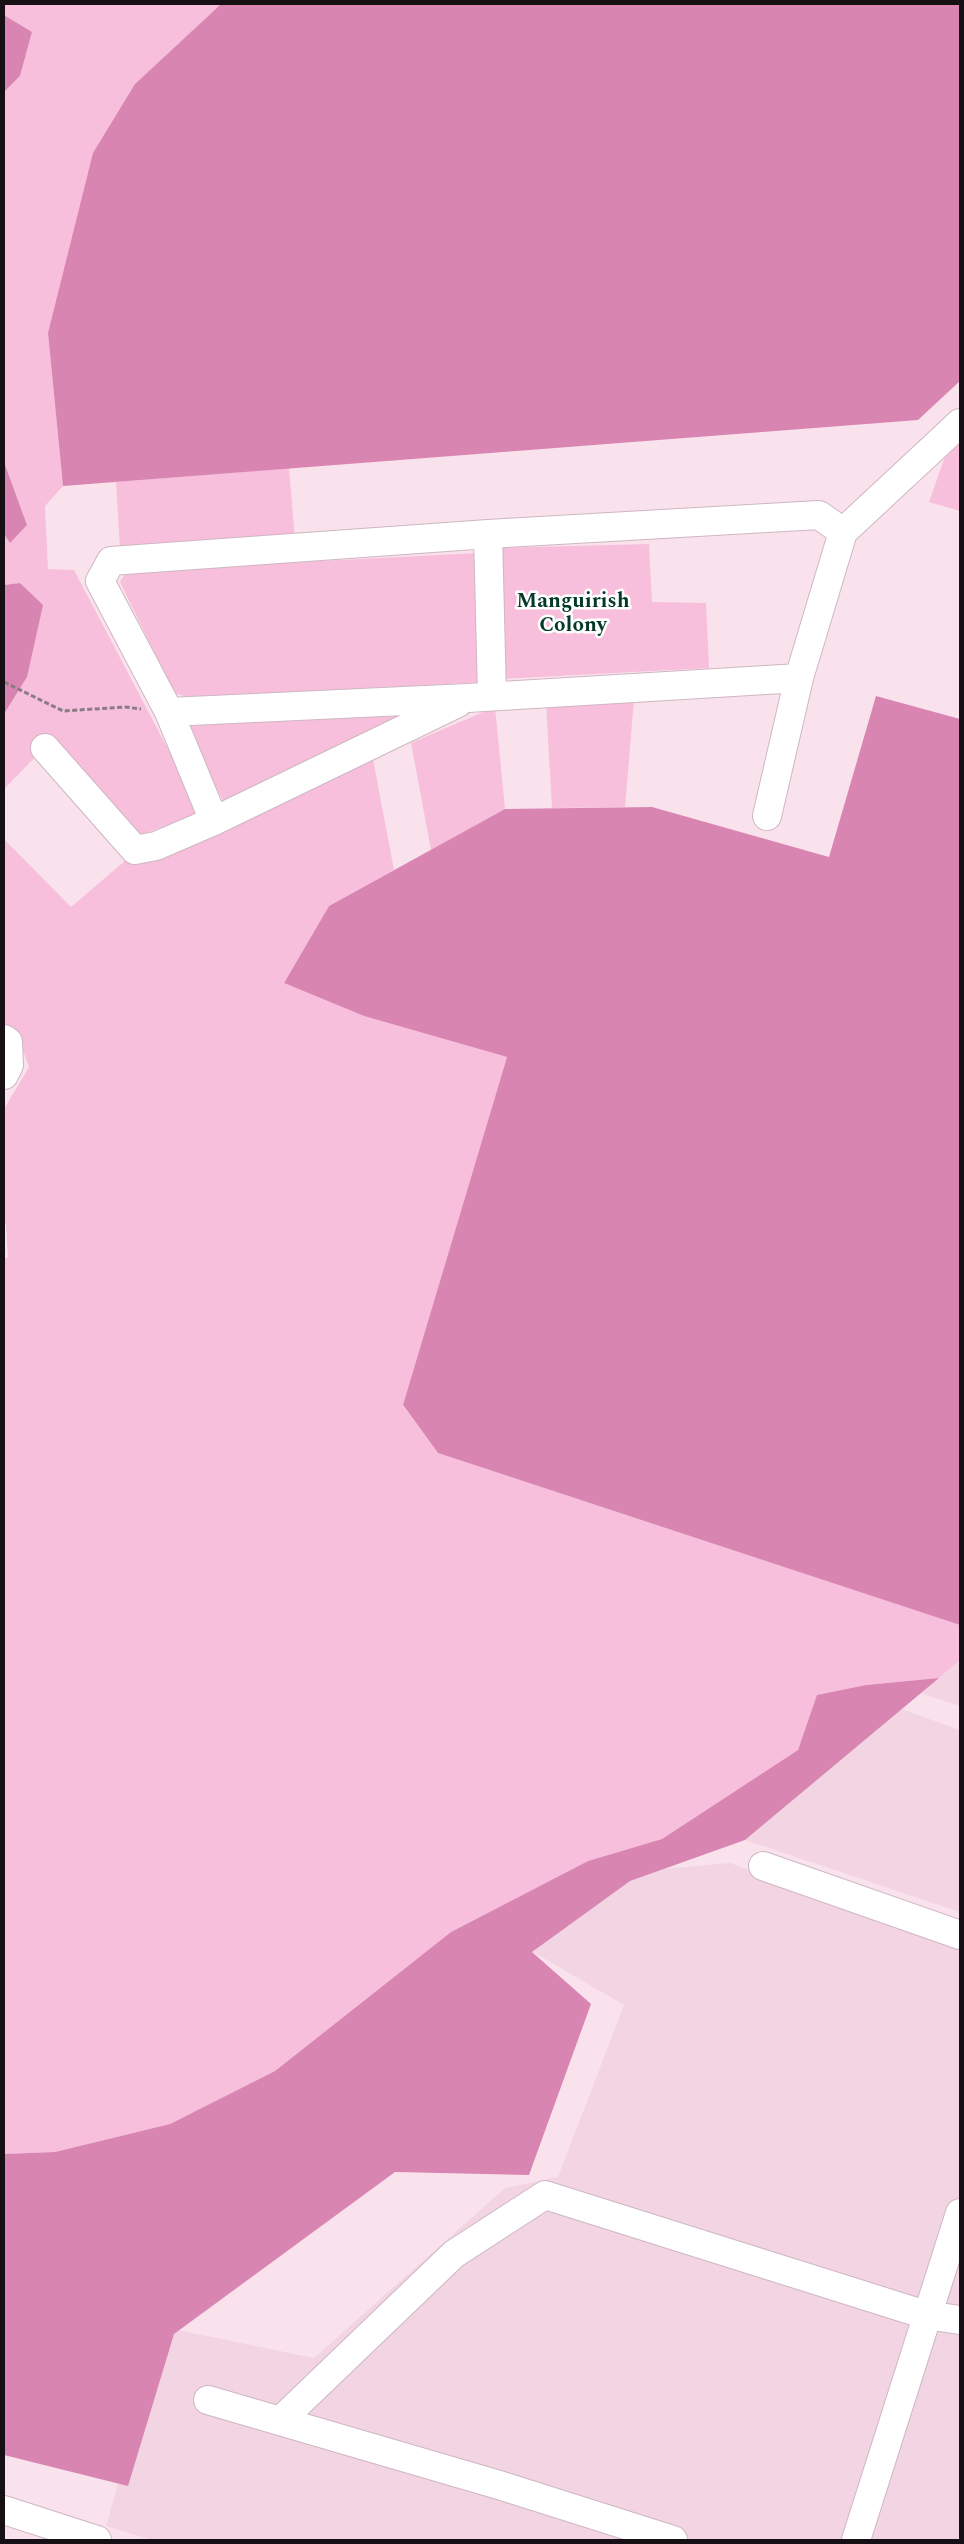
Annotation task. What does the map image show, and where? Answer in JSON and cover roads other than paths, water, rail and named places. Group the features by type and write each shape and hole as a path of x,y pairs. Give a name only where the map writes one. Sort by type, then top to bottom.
{"street":[{"path":"767,816 799,678 843,532 960,424"},
{"path":"214,820 169,712 100,581 111,561 488,534 819,515 843,532"},
{"path":"480,697 488,534"},
{"path":"169,712 480,697 799,678"},
{"path":"45,748 135,850 156,846 480,697"},
{"path":"4,1040 8,1042 9,1065 4,1075"},
{"path":"762,1866 960,1935"},
{"path":"281,2420 454,2254 545,2195 926,2315 960,2320"},
{"path":"856,2540 960,2213"},
{"path":"208,2400 281,2420 673,2540"},
{"path":"4,2510 98,2540"}],"district":[{"name":"Manguirish Colony","path":"573,615"}]}
